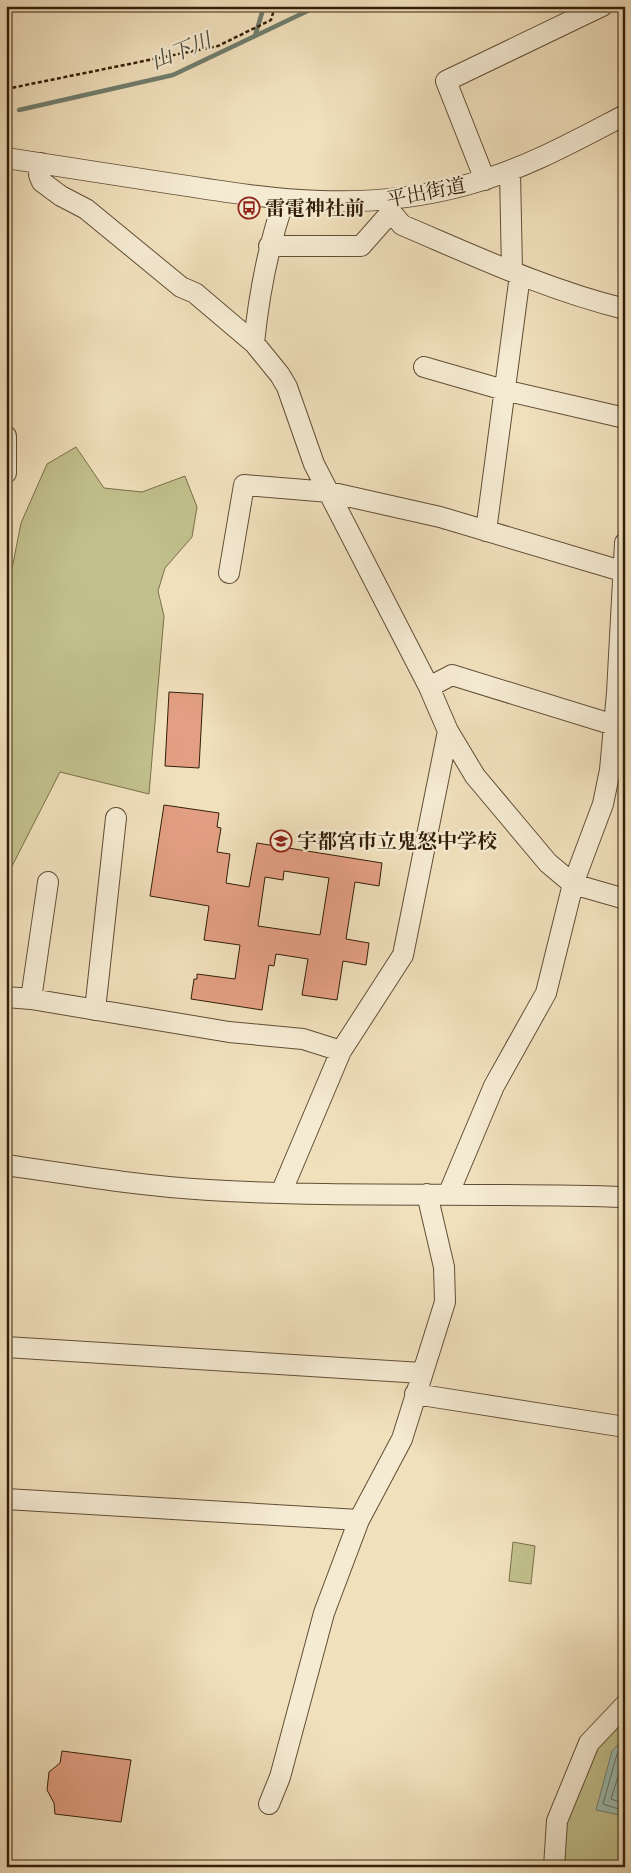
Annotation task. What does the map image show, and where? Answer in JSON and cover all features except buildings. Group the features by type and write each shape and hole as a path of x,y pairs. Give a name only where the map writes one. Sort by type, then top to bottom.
{"street":[{"path":"485,180 446,81 600,7"},
{"name":"平出街道","path":"6,158 284,200 391,206 485,180 510,171 554,152 625,115"},
{"path":"41,163 39,175 42,182 61,196 86,209 182,287 195,293 254,343 280,375 287,387 304,440 329,492 429,687 448,731 475,776 535,849 573,884 625,899"},
{"path":"486,531 504,390 516,273 510,171"},
{"path":"254,343 257,310 269,246 284,200"},
{"path":"269,246 361,246 391,206 402,225 516,273 587,300 625,309"},
{"path":"424,367 504,390 625,418"},
{"path":"6,436 8,465 6,473"},
{"path":"229,573 244,485 329,492 440,517 624,572"},
{"path":"448,1195 494,1086 546,993 573,884 602,804 610,770 614,725 625,543"},
{"path":"429,687 452,675 614,725"},
{"path":"281,1193 341,1051 403,955 448,731"},
{"path":"95,1010 116,818"},
{"path":"30,999 48,882"},
{"path":"6,997 30,999 228,1032 303,1039 341,1051"},
{"path":"6,1165 138,1185 281,1193 625,1197"},
{"path":"269,1804 280,1777 324,1613 359,1520 402,1439 445,1302 444,1267 427,1194"},
{"path":"6,1347 422,1373"},
{"path":"415,1394 625,1427"},
{"path":"6,1499 359,1520"},
{"path":"554,1867 557,1821 589,1743 625,1705"}],"path":[{"path":"6,89 218,46 271,20 275,6"}],"shaded area":[{"path":"76,447 104,488 142,492 185,476 197,507 192,537 165,568 158,591 164,616 149,794 60,772 6,878 6,599 21,523 47,464"},
{"path":"513,1542 535,1546 531,1584 509,1581"},
{"path":"625,1705 625,1867 554,1867 556,1833 592,1740"}],"water":[{"path":"625,1738 625,1816 596,1810 612,1751"}],"waterway":[{"path":"255,36 264,6"},
{"name":"山下川","path":"19,110 173,75 318,6"}],"place":[{"name":"雷電神社前","path":"249,208"},
{"name":"宇都宮市立鬼怒中学校","path":"281,841"}]}
